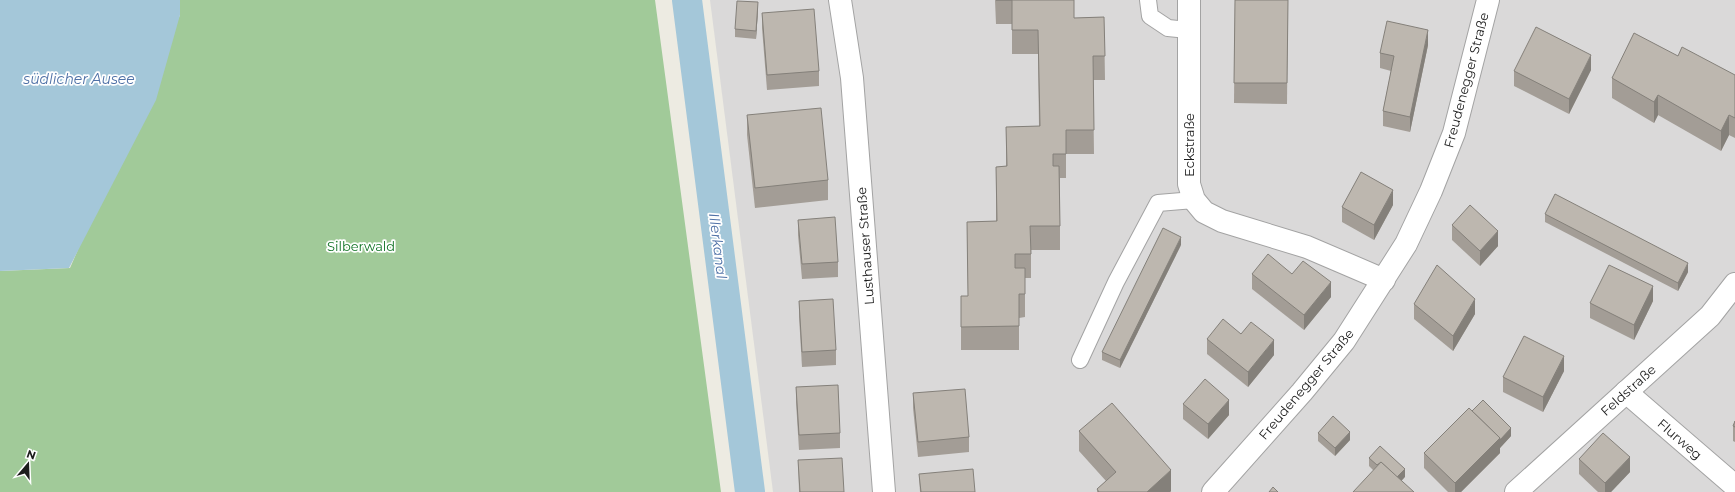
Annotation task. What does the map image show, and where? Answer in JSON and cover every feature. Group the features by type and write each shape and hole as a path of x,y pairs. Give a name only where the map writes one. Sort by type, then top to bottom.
{"street":[{"name":"Lusthauser Straße","path":"840,0 852,78 884,492"},
{"name":"Eckstraße","path":"1188,0 1189,184 1194,200"},
{"name":"Freudenegger Straße","path":"1212,492 1302,392 1335,352 1384,280 1406,244 1431,191 1454,133 1488,0"},
{"path":"1194,200 1204,212 1222,221 1307,247 1384,280"},
{"name":"Feldstraße","path":"1516,492 1710,316 1735,284"},
{"name":"Flurweg","path":"1626,392 1735,486"}],"lane":[{"path":"1148,0 1150,16 1168,28 1188,30"},
{"path":"1080,360 1116,282 1158,203 1194,200"}],"shaded area":[{"path":"710,0 1735,0 1735,492 773,492"}],"green space":[{"name":"Silberwald","path":"180,0 655,0 721,492 0,492 0,271 70,268 180,15"}],"water":[{"name":"südlicher Ausee","path":"0,0 180,0 180,15 156,100 69,268 0,271"}],"building":[{"path":"1012,0 1074,0 1074,18 1104,17 1105,56 1093,56 1094,130 1066,130 1066,154 1053,154 1053,166 1059,166 1060,226 1030,226 1031,254 1015,254 1015,268 1025,268 1025,294 1019,294 1019,326 961,327 961,296 968,296 967,222 997,221 996,167 1007,166 1006,127 1040,126 1038,30 1012,30"},
{"path":"1235,0 1288,0 1287,83 1234,83"},
{"path":"737,1 758,2 756,31 735,29"},
{"path":"814,9 819,71 767,75 762,13"},
{"path":"1387,21 1428,30 1410,117 1383,111 1394,56 1380,53"},
{"path":"1536,27 1591,55 1569,99 1514,71"},
{"path":"1634,33 1678,56 1682,47 1735,75 1735,118 1729,115 1721,131 1658,95 1654,102 1612,78"},
{"path":"821,108 828,180 755,188 747,115"},
{"path":"1361,172 1393,190 1374,225 1342,207"},
{"path":"1555,194 1688,263 1678,283 1545,214"},
{"path":"1470,205 1498,231 1480,251 1452,225"},
{"path":"835,217 838,262 802,264 798,220"},
{"path":"1163,228 1181,237 1120,360 1102,352"},
{"path":"1268,254 1292,274 1303,261 1331,282 1304,315 1252,274"},
{"path":"1437,265 1475,299 1453,336 1414,304"},
{"path":"1609,265 1653,286 1634,325 1590,303"},
{"path":"833,299 836,350 802,352 799,301"},
{"path":"1223,319 1241,334 1251,322 1274,340 1248,372 1207,339"},
{"path":"1524,336 1564,356 1543,397 1503,377"},
{"path":"1205,379 1229,400 1208,424 1183,404"},
{"path":"838,385 840,433 799,435 796,387"},
{"path":"965,389 969,437 918,442 913,393"},
{"path":"1483,400 1511,428 1500,440 1500,438 1472,411"},
{"path":"1112,403 1171,470 1147,492 1099,492 1097,489 1116,472 1079,431"},
{"path":"1469,408 1500,438 1455,483 1424,453"},
{"path":"1333,416 1350,432 1335,448 1318,433"},
{"path":"1603,433 1630,457 1605,483 1579,459"},
{"path":"1380,446 1405,469 1397,477 1381,462 1377,465 1369,458"},
{"path":"842,458 844,492 800,492 798,460"},
{"path":"1381,462 1414,492 1353,492"},
{"path":"973,469 975,492 921,492 919,474"},
{"path":"1273,487 1278,492 1269,492"}],"waterway":[{"name":"Illerkanal","path":"687,0 750,492"}]}
